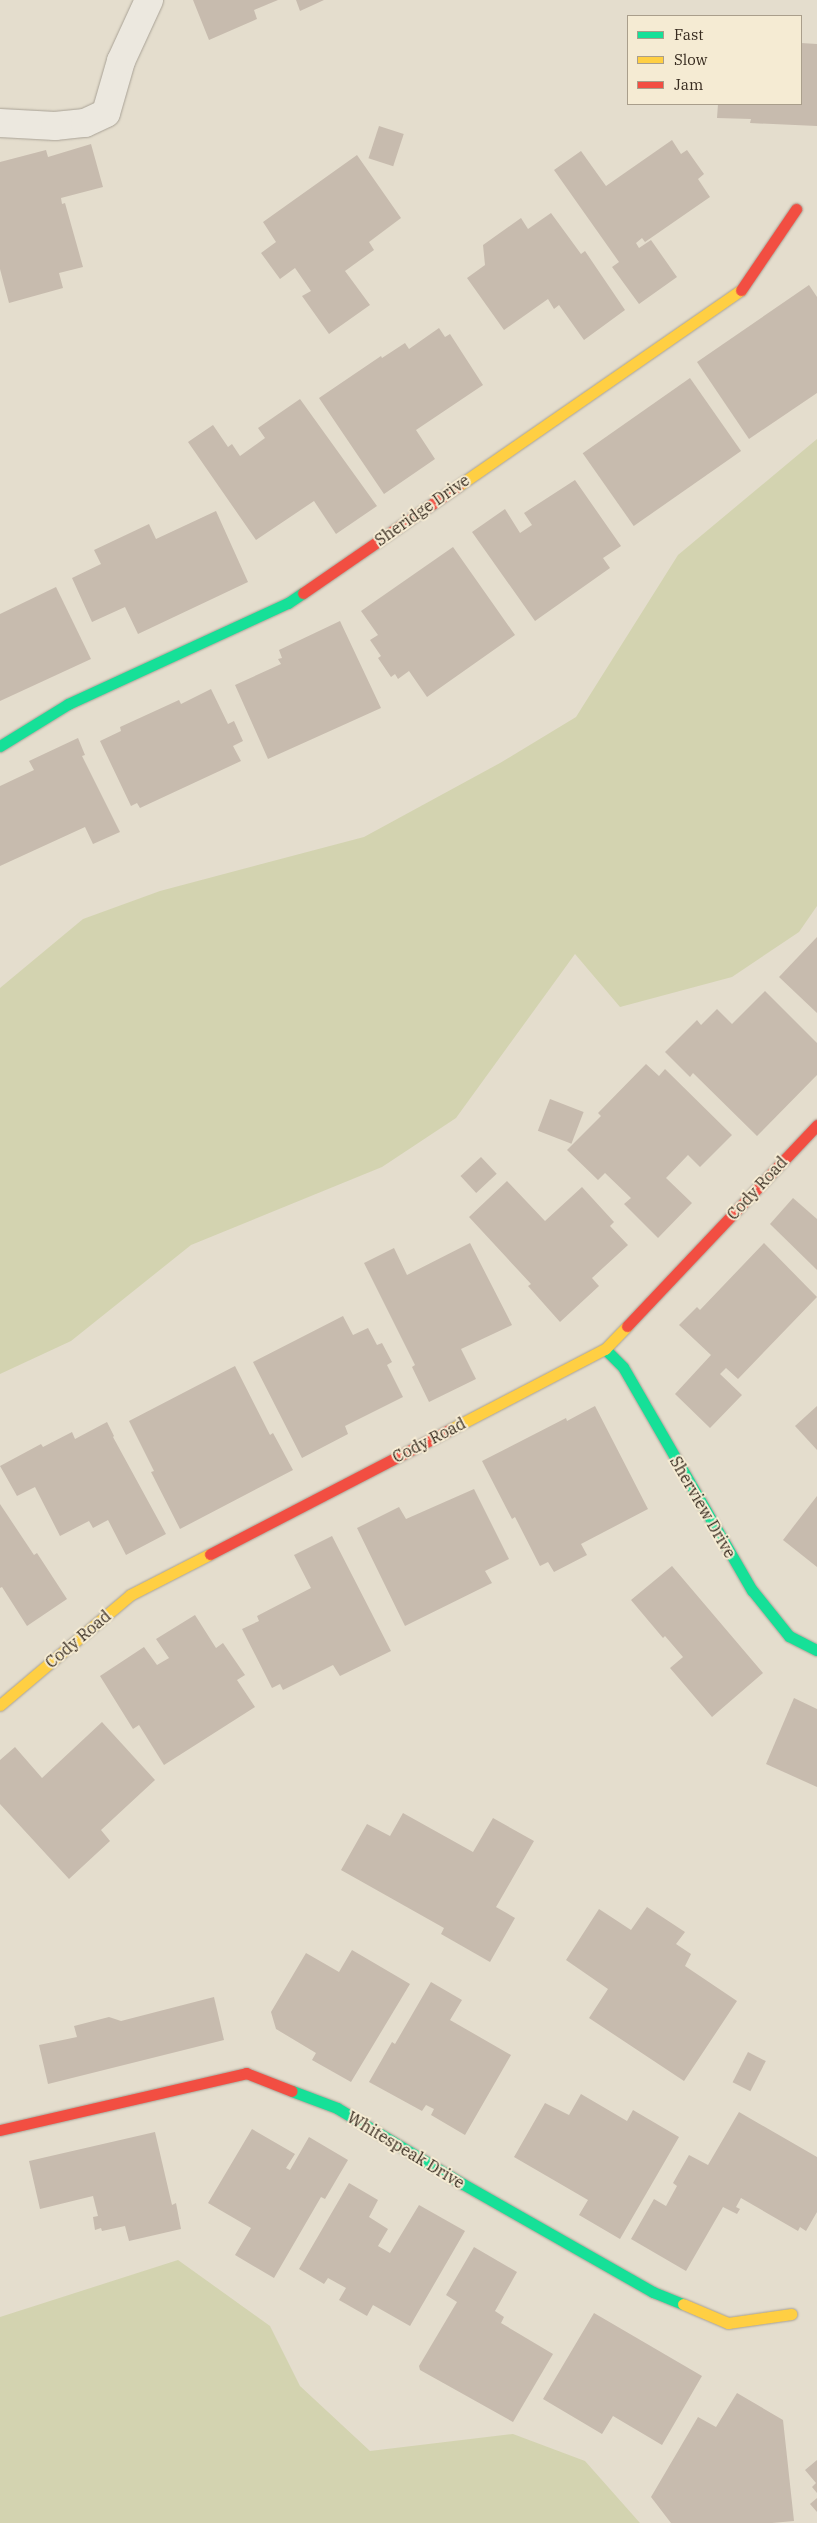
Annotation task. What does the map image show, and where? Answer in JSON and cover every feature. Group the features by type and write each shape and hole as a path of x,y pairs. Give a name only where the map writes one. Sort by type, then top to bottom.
{"street":[{"path":"0,123 56,126 85,123 106,113 121,62 149,0"},
{"name":"Sheridge Drive","path":"0,746 68,704 288,603 741,290 796,209"},
{"name":"Cody Road","path":"0,1705 130,1595 605,1349 817,1125"},
{"name":"Sherview Drive","path":"605,1349 623,1367 752,1590 789,1636 817,1650"},
{"name":"Whitespeak Drive","path":"0,2130 246,2073 337,2108 463,2184 653,2292 728,2323 791,2314"}],"green space":[{"path":"817,439 817,906 799,932 732,977 620,1007 575,954 456,1118 382,1167 191,1245 71,1341 0,1374 0,988 83,919 160,891 364,837 500,763 576,717 678,555"},
{"path":"178,2260 270,2326 300,2386 370,2451 513,2434 585,2461 640,2523 0,2523 0,2317"}],"building":[{"path":"193,0 278,0 254,10 257,19 209,40"},
{"path":"296,0 324,0 300,11"},
{"path":"802,43 817,44 817,126 750,123 751,119 717,118 718,105 802,105"},
{"path":"379,126 404,134 393,166 368,158"},
{"path":"672,140 681,154 687,150 704,174 698,179 710,197 645,242 642,238 636,243 639,248 651,240 677,277 639,304 612,267 619,262 554,170 581,151 606,186"},
{"path":"91,144 103,187 61,198 62,204 65,203 83,267 59,273 63,288 9,303 0,269 0,162 46,150 48,157"},
{"path":"357,155 401,218 369,242 374,250 345,271 370,305 329,334 302,296 311,291 295,268 280,279 261,253 276,242 263,222"},
{"path":"551,213 581,254 585,251 625,310 584,340 559,305 554,309 548,299 504,330 467,278 485,265 483,245 521,218 528,229"},
{"path":"809,285 817,297 817,393 749,439 697,362"},
{"path":"439,328 445,337 450,334 483,385 416,430 435,459 384,494 319,398 381,356 382,358 405,343 409,349"},
{"path":"690,378 741,451 634,526 583,453"},
{"path":"300,399 377,506 336,534 314,501 256,540 188,442 213,425 228,447 232,444 240,456 265,438 258,428"},
{"path":"575,480 621,546 603,558 610,568 535,621 472,532 505,509 520,533 532,525 524,513"},
{"path":"216,511 248,582 138,634 125,607 92,622 72,578 101,564 94,550 149,524 156,539"},
{"path":"453,547 515,635 427,697 409,671 398,679 395,674 391,677 378,658 381,656 370,640 378,635 361,611"},
{"path":"56,587 91,659 0,701 0,614"},
{"path":"340,621 381,708 268,759 235,685 281,664 278,659 282,658 279,650"},
{"path":"211,689 228,724 234,721 243,741 233,746 241,761 140,808 137,803 131,806 100,741 121,731 120,727 179,700 181,704"},
{"path":"78,738 85,755 82,756 120,832 93,844 85,827 0,866 0,786 34,770 29,761"},
{"path":"817,937 817,1013 779,977"},
{"path":"765,991 817,1043 817,1075 757,1136 693,1073 690,1077 665,1052 697,1020 701,1025 717,1009 732,1024"},
{"path":"646,1064 659,1076 665,1069 732,1135 700,1167 688,1155 666,1178 692,1203 658,1238 624,1204 631,1198 605,1173 598,1180 567,1150 601,1116 598,1113"},
{"path":"550,1099 584,1112 571,1144 538,1131"},
{"path":"481,1157 497,1174 476,1193 461,1176"},
{"path":"507,1181 545,1221 582,1187 614,1222 610,1226 628,1245 592,1278 599,1286 560,1322 528,1286 531,1284 469,1217"},
{"path":"793,1198 817,1219 817,1270 770,1224"},
{"path":"470,1243 512,1325 461,1349 476,1379 429,1402 412,1367 415,1365 364,1263 394,1248 407,1275"},
{"path":"764,1243 817,1297 738,1379 726,1368 720,1374 742,1395 710,1428 675,1394 711,1355 679,1325 697,1307 700,1310"},
{"path":"343,1316 353,1335 368,1328 377,1345 382,1343 392,1362 387,1365 403,1397 345,1426 348,1434 302,1458 253,1362"},
{"path":"235,1366 270,1435 273,1433 293,1470 180,1529 151,1472 154,1471 129,1421"},
{"path":"595,1406 648,1509 581,1544 587,1555 554,1572 548,1562 540,1566 515,1517 512,1519 482,1461 566,1418 567,1421"},
{"path":"817,1406 817,1450 795,1426"},
{"path":"107,1422 113,1437 166,1534 126,1555 108,1520 93,1528 89,1521 60,1536 35,1487 17,1496 0,1466 41,1444 43,1447 72,1432 75,1439"},
{"path":"474,1489 509,1559 485,1571 492,1583 405,1626 357,1528 399,1507 406,1519"},
{"path":"817,1496 817,1567 783,1540"},
{"path":"0,1504 34,1555 37,1553 67,1599 27,1626 2,1587 0,1588"},
{"path":"332,1536 391,1651 340,1676 333,1665 283,1690 280,1684 272,1688 242,1629 259,1621 257,1616 311,1588 294,1555"},
{"path":"672,1566 763,1673 712,1717 670,1668 683,1657 665,1636 663,1638 631,1600"},
{"path":"195,1615 216,1648 223,1643 245,1675 237,1680 255,1707 164,1765 139,1725 133,1729 100,1676 144,1647 157,1665 169,1658 156,1639"},
{"path":"794,1698 817,1709 817,1787 766,1764"},
{"path":"102,1722 155,1780 101,1830 110,1841 69,1879 0,1804 0,1760 15,1747 42,1778"},
{"path":"403,1813 473,1852 493,1818 534,1841 496,1907 515,1918 490,1962 441,1934 444,1928 341,1870 367,1824 390,1836"},
{"path":"647,1907 685,1932 676,1944 691,1954 685,1966 737,2001 684,2081 589,2018 608,1989 566,1960 599,1909 631,1930"},
{"path":"352,1950 410,1984 351,2082 312,2060 316,2053 276,2029 271,2012 306,1953 339,1972"},
{"path":"431,1982 462,2000 450,2020 511,2055 465,2135 431,2115 434,2109 426,2105 422,2111 369,2082 392,2042 395,2044"},
{"path":"214,1997 224,2040 48,2084 39,2045 77,2037 74,2026 109,2017 121,2021"},
{"path":"748,2052 766,2061 750,2091 733,2082"},
{"path":"581,2094 627,2121 633,2110 679,2137 620,2239 579,2215 588,2200 514,2157 545,2103 569,2115"},
{"path":"739,2112 817,2157 817,2212 806,2231 800,2227 798,2231 741,2198 736,2207 740,2209 737,2214 723,2207 686,2271 631,2239 654,2199 666,2206 677,2186 673,2183 689,2155 708,2165"},
{"path":"252,2129 295,2154 286,2168 290,2170 309,2137 348,2160 325,2199 321,2197 274,2278 235,2255 251,2228 208,2203"},
{"path":"155,2132 172,2205 176,2203 181,2229 129,2241 125,2226 102,2231 101,2228 95,2230 93,2217 98,2216 93,2196 40,2209 29,2161"},
{"path":"349,2183 378,2200 369,2217 388,2229 378,2246 390,2253 419,2205 465,2231 410,2326 373,2305 367,2316 339,2300 346,2288 328,2278 324,2284 299,2269"},
{"path":"474,2247 517,2272 495,2311 504,2317 501,2323 553,2354 513,2422 420,2370 419,2366 457,2302 446,2295"},
{"path":"594,2313 702,2376 662,2445 613,2416 602,2434 543,2399"},
{"path":"737,2393 783,2420 794,2521 772,2523 671,2523 651,2497 698,2417 716,2427"},
{"path":"817,2460 817,2493 812,2487 816,2483 805,2470"},
{"path":"817,2498 817,2512 810,2504"}],"traffic: fast":[{"path":"0,746 68,704 288,603 303,593"},
{"path":"605,1349 623,1367 752,1590 789,1636 817,1650"},
{"path":"292,2091 337,2108 463,2184 653,2292 683,2304"}],"traffic: slow":[{"path":"458,486 741,290"},
{"path":"451,1429 605,1349 627,1326"},
{"path":"0,1705 130,1595 210,1554"},
{"path":"683,2304 728,2323 791,2314"}],"traffic: jam":[{"path":"741,290 796,209"},
{"path":"303,593 458,486"},
{"path":"627,1326 817,1125"},
{"path":"210,1554 451,1429"},
{"path":"0,2130 246,2073 292,2091"}]}
